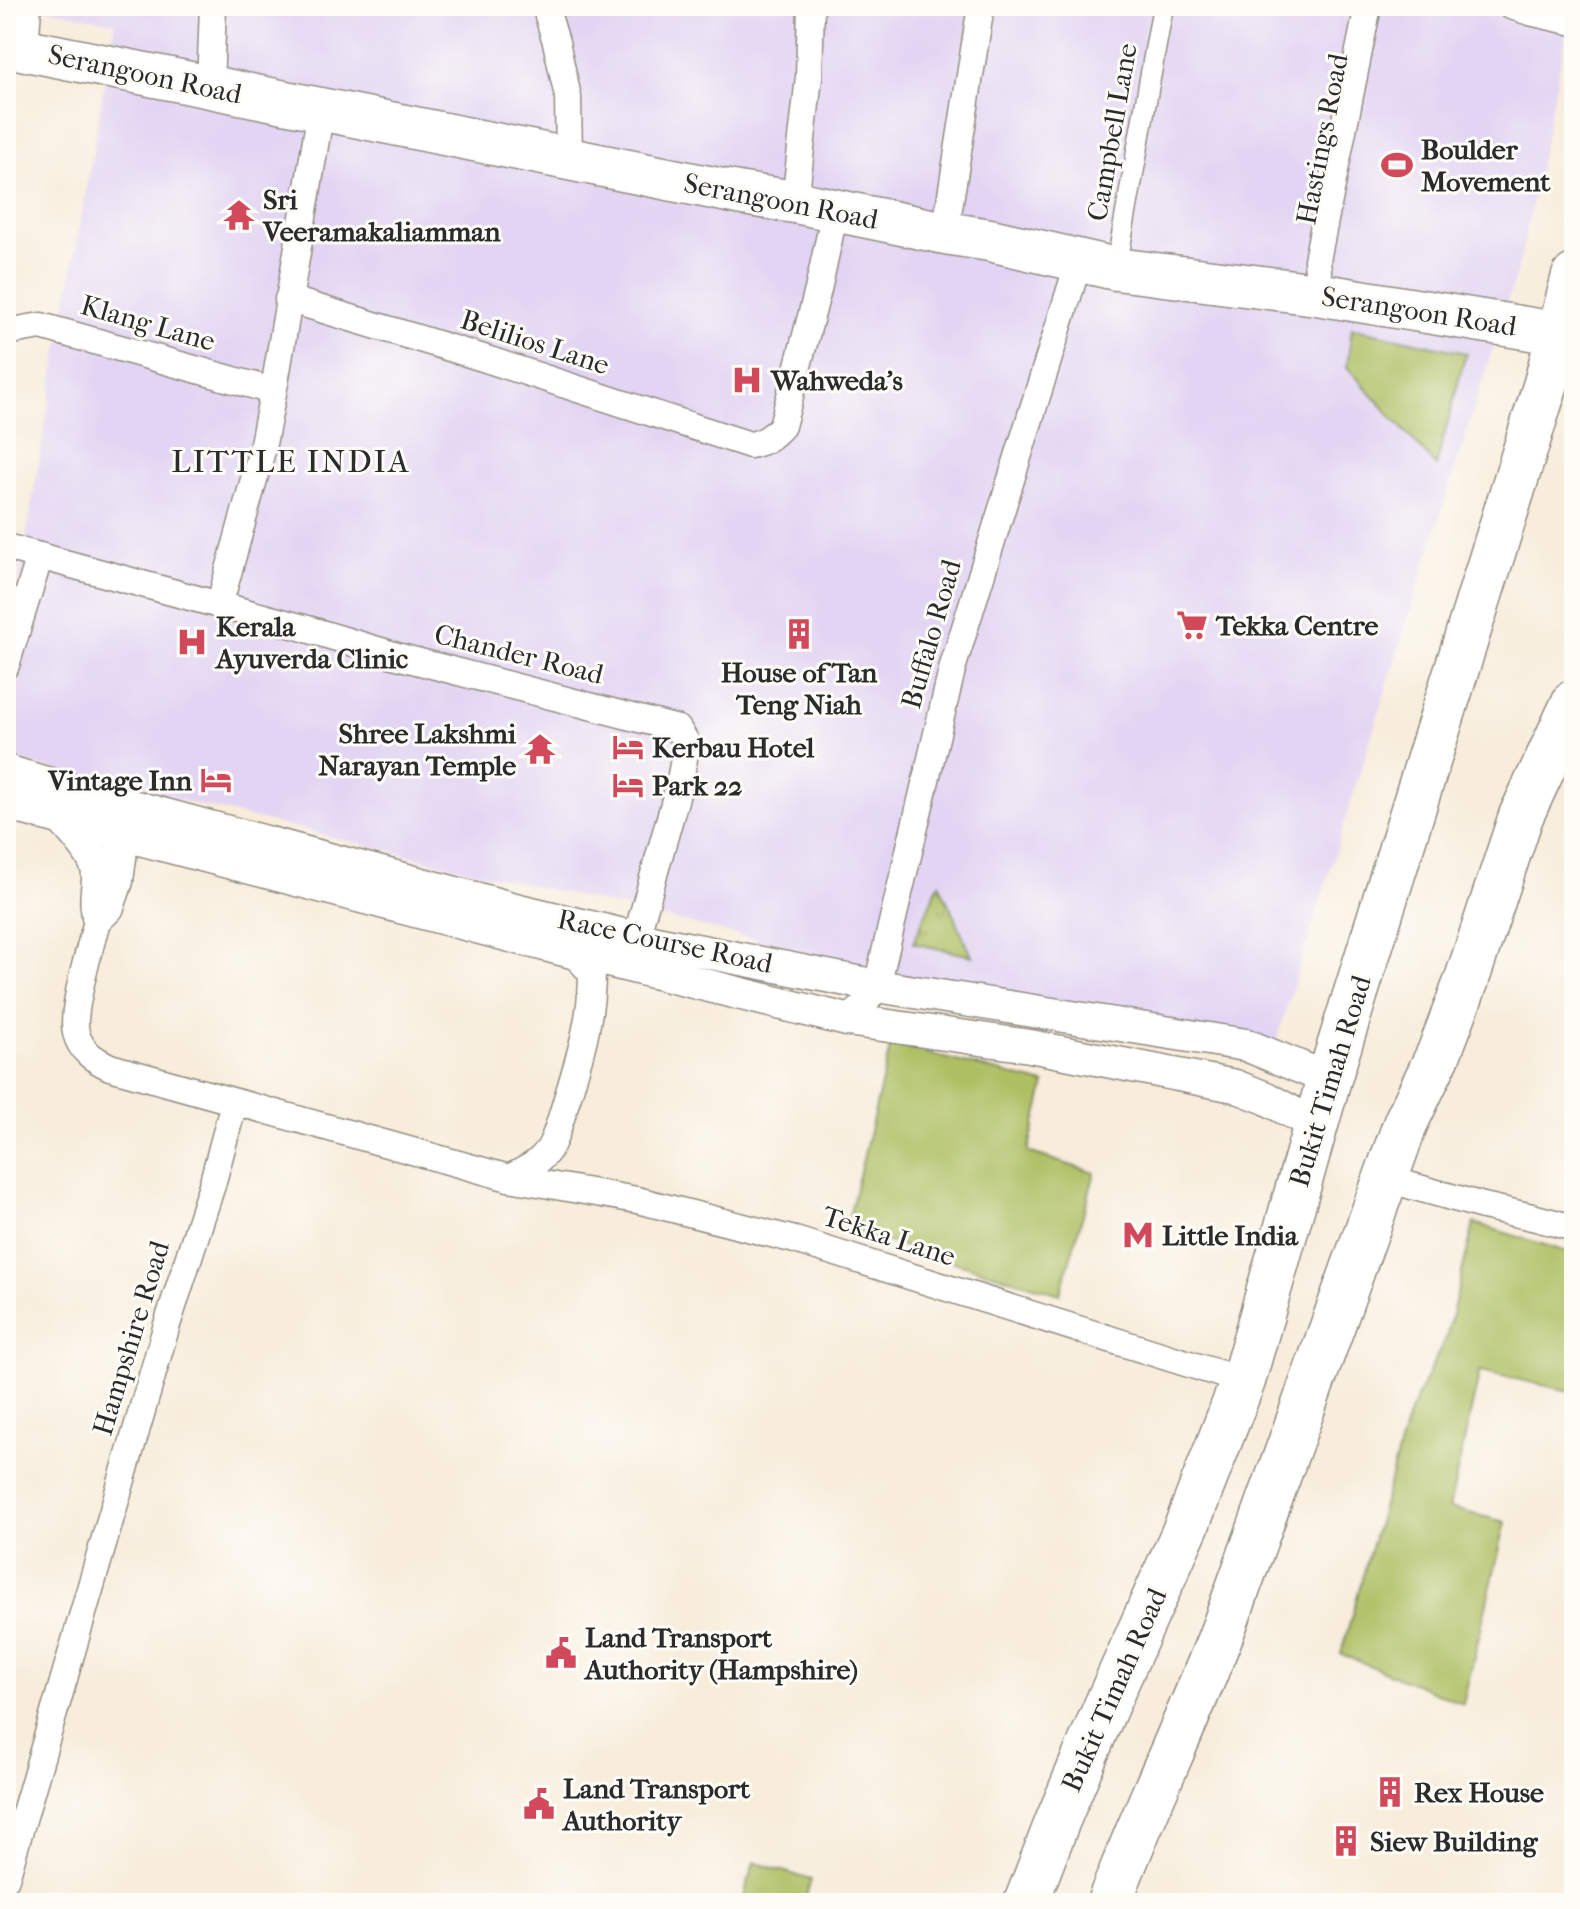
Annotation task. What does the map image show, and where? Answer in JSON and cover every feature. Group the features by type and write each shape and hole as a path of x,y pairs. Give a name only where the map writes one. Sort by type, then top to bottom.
{"highway":[{"name":"Bukit Timah Road","path":"1026,1903 1106,1706 1187,1525 1243,1381 1329,1079 1537,413 1566,334 1574,276"},
{"path":"1109,1903 1201,1689 1406,1122 1439,1053 1466,982 1521,816 1574,702"},
{"path":"994,1903 1000,1887 1047,1849"}],"main road":[{"name":"Serangoon Road","path":"15,48 990,240 1098,265 1318,289 1566,334"}],"street":[{"path":"15,48 28,6"},
{"path":"210,87 213,6"},
{"path":"545,6 568,97 569,159"},
{"path":"795,202 809,77 811,6"},
{"path":"945,233 981,6"},
{"name":"Campbell Lane","path":"1098,265 1163,6"},
{"name":"Hastings Road","path":"1318,289 1317,260 1368,6"},
{"name":"Hastings Road","path":"1318,289 1330,264 1381,6"},
{"path":"1511,6 1574,22"},
{"path":"219,606 261,454 321,110"},
{"name":"Belilios Lane","path":"288,299 483,358 750,445 772,437 782,426 818,290 835,211"},
{"name":"Buffalo Road","path":"847,1020 862,1008 877,986 953,666 1098,265"},
{"name":"Klang Lane","path":"6,332 41,326 273,391"},
{"name":"Chander Road","path":"6,547 451,670 673,727 682,733 686,748 679,786 636,938"},
{"path":"6,665 40,556"},
{"name":"Race Course Road","path":"6,771 496,904 636,938 877,986 1246,1045 1329,1079"},
{"path":"84,793 109,809 123,834 117,881 108,907 98,917"},
{"name":"Race Course Road","path":"6,804 572,952 847,1020 1030,1046 1235,1086 1266,1098 1315,1125"},
{"path":"60,817 80,839 99,874 95,900 98,917 76,1008 75,1033 83,1048 93,1059 110,1067 234,1103"},
{"path":"117,881 157,861 199,853"},
{"path":"636,938 637,957 645,970"},
{"path":"509,1178 536,1164 550,1148 581,1050 592,1002 592,973 572,952"},
{"path":"1094,1059 1101,1021"},
{"name":"Tekka Lane","path":"234,1103 509,1178 637,1200 795,1240 1243,1381"},
{"name":"Hampshire Road","path":"6,1878 234,1103"},
{"path":"1387,1179 1574,1228"}],"shaded area":[{"name":"Little India","path":"34,6 1572,6 1520,261 1269,1064 6,758 6,653 115,23"}],"green space":[{"path":"1352,328 1466,353 1436,466 1347,367"},
{"path":"939,883 972,956 913,943"},
{"path":"891,1044 1045,1084 1028,1152 1095,1173 1060,1294 846,1229"},
{"path":"1474,1223 1574,1254 1574,1392 1480,1371 1449,1508 1506,1522 1463,1704 1341,1654 1408,1416 1447,1335"},
{"path":"754,1862 811,1880 804,1903 742,1903"}],"place":[{"name":"Boulder Movement","path":"1397,165"},
{"name":"Sri Veeramakaliamman","path":"239,215"},
{"name":"Wahweda's","path":"747,380"},
{"name":"Tekka Centre","path":"1192,625"},
{"name":"House of Tan Teng Niah","path":"799,634"},
{"name":"Kerala Ayuverda Clinic","path":"192,642"},
{"name":"Kerbau Hotel","path":"628,747"},
{"name":"Shree Lakshmi Narayan Temple","path":"540,749"},
{"name":"Vintage Inn","path":"216,780"},
{"name":"Park 22","path":"628,785"},
{"name":"Little India","path":"1138,1235"},
{"name":"Land Transport Authority (Hampshire)","path":"561,1653"},
{"name":"Rex House","path":"1390,1792"},
{"name":"Land Transport Authority","path":"539,1804"},
{"name":"Siew Building","path":"1346,1841"}],"district":[{"name":"LITTLE INDIA","path":"291,461"}]}
